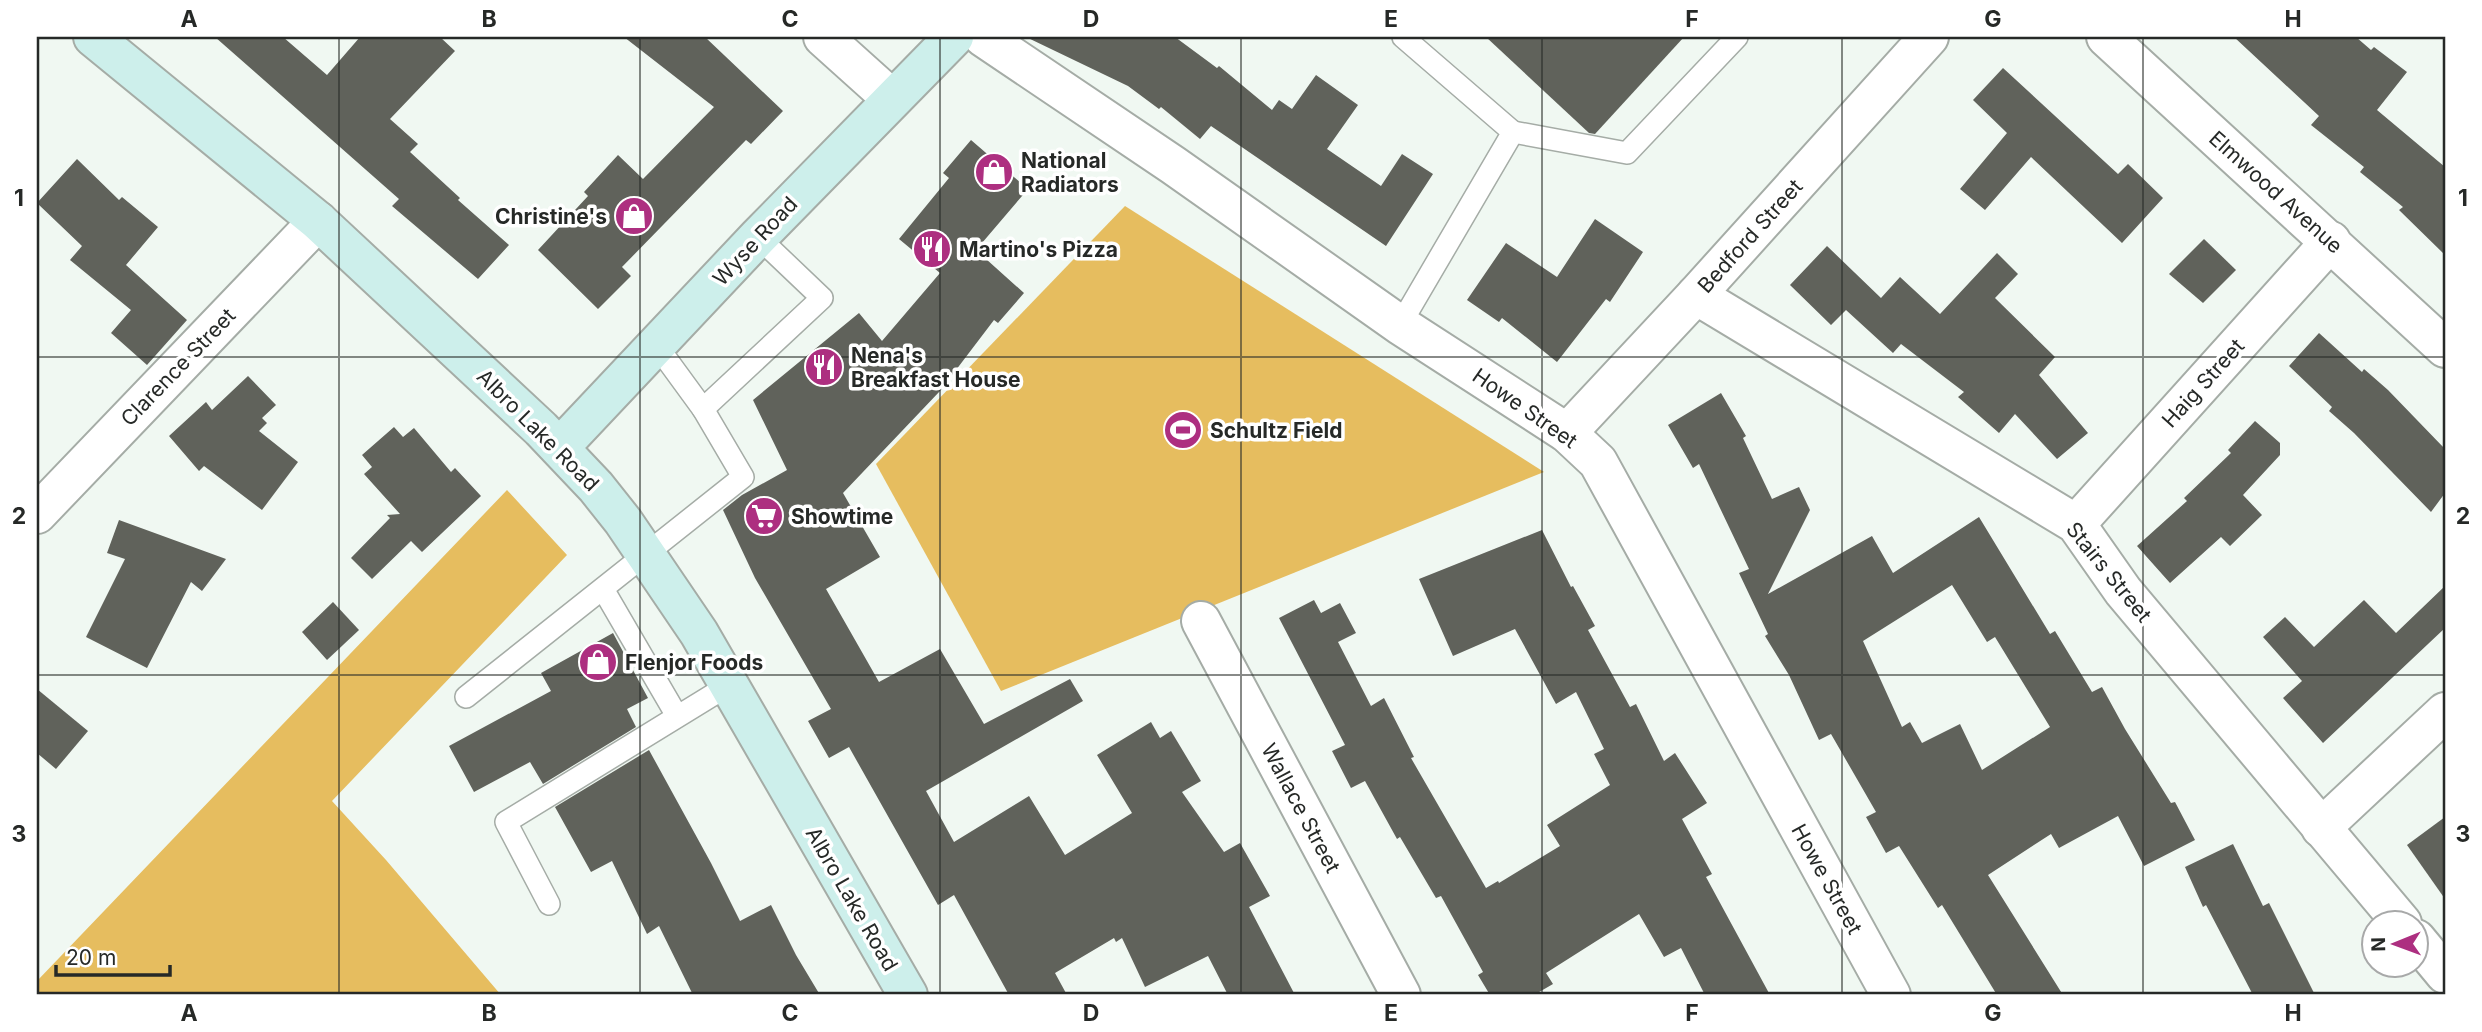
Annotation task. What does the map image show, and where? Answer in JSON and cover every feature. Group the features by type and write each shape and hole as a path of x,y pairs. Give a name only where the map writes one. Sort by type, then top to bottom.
{"main road":[{"name":"Albro Lake Road","path":"93,37 318,221 560,447 596,487 646,554 699,633 908,995"},
{"name":"Wyse Road","path":"560,447 758,237 954,37"}],"street":[{"path":"823,37 892,99"},
{"name":"Howe Street","path":"983,37 1400,325 1567,433 1598,462 1891,995"},
{"name":"Bedford Street","path":"1567,433 1696,295 1929,37"},
{"name":"Elmwood Avenue","path":"2106,37 2445,348"},
{"name":"Clarence Street","path":"37,514 318,221"},
{"name":"Haig Street","path":"2076,524 2331,241"},
{"name":"Stairs Street","path":"1696,295 2076,524 2123,590 2390,909"},
{"name":"Wallace Street","path":"1201,621 1401,995"},
{"path":"2321,828 2445,712"},
{"path":"2430,956 2445,974"}],"lane":[{"path":"1403,37 1513,132 1627,153 1737,37"},
{"path":"1400,325 1513,132"},
{"path":"703,410 822,299 758,237"},
{"path":"466,696 743,477 703,410 657,346"},
{"path":"603,589 677,716"},
{"path":"549,904 506,822 729,685"}],"shaded area":[{"path":"1125,206 1544,472 1001,691 876,464"},
{"path":"507,490 567,555 332,801 501,995 37,995 37,981"}],"building":[{"path":"215,37 283,37 327,75 360,37 440,37 455,51 390,119 418,144 410,152 460,198 458,200 509,245 478,279 392,206 399,199"},
{"path":"624,37 705,37 783,111 751,144 746,140 622,267 631,276 598,309 538,250 588,196 584,192 618,155 643,179 714,107"},
{"path":"1026,37 1175,37 1217,68 1219,66 1272,110 1279,100 1292,109 1316,75 1358,105 1327,149 1381,186 1402,154 1433,174 1386,246 1211,126 1200,139 1161,107 1159,109 1128,86"},
{"path":"1486,37 1684,37 1595,134 1589,133"},
{"path":"2234,37 2356,37 2371,50 2374,47 2407,72 2377,110 2445,167 2445,255 2399,210 2403,207 2360,172 2364,167 2311,125 2319,116"},
{"path":"2003,68 2118,174 2128,164 2163,198 2122,243 2031,157 1985,210 1960,189 2007,133 1973,100"},
{"path":"971,140 1028,189 976,250 1024,293 998,323 994,320 940,391 843,493 880,557 826,589 879,682 940,649 984,724 1070,679 1083,701 926,791 954,842 1029,796 1065,855 1132,813 1097,755 1151,722 1160,738 1171,731 1201,781 1182,792 1224,852 1240,843 1270,896 1249,907 1295,995 1228,995 1208,956 1145,987 1122,938 1116,942 1114,938 1055,973 1067,995 1009,995 954,895 938,905 849,747 829,758 808,721 831,709 755,578 723,510 742,495 787,470 753,400 859,313 882,341 940,273 899,239 949,178 943,173"},
{"path":"77,159 119,200 122,197 158,227 126,265 187,320 147,365 111,333 131,310 70,260 82,246 37,203"},
{"path":"1595,219 1643,252 1610,302 1606,299 1557,362 1502,318 1499,322 1467,300 1506,243 1557,277"},
{"path":"2204,239 2236,270 2203,303 2169,274"},
{"path":"1827,246 1881,298 1900,277 1940,314 1997,253 2018,274 1995,298 2055,357 2039,375 2088,433 2057,459 2015,414 1999,433 1958,397 1964,392 1901,344 1893,353 1846,310 1831,325 1790,285"},
{"path":"2319,333 2362,372 2364,369 2388,390 2445,449 2445,493 2431,512 2329,411 2332,407 2289,366"},
{"path":"248,376 276,405 262,418 267,423 259,431 298,462 262,510 204,466 199,471 169,436 206,402 212,410"},
{"path":"1721,393 1746,436 1743,438 1772,499 1799,487 1810,510 1768,594 1872,536 1893,573 1979,517 2050,634 2055,631 2092,692 2102,687 2171,803 2175,802 2195,840 2144,866 2118,816 2059,848 2051,834 1988,875 2063,995 1997,995 1942,905 1938,908 1899,846 1886,853 1866,817 1876,812 1831,734 1819,740 1789,675 1765,636 1768,634 1739,573 1749,569 1699,464 1693,468 1668,425","holes":["1952,585 1987,642 1995,637 2050,727 1982,770 1960,724 1922,743 1910,722 1902,727 1863,641"]},
{"path":"2255,421 2280,443 2280,455 2243,495 2262,515 2230,546 2221,537 2170,583 2137,546 2187,501 2184,498 2231,453 2228,450"},
{"path":"394,427 403,437 414,428 451,472 455,468 481,496 422,552 411,541 372,579 351,558 390,518 387,515 400,514 364,474 372,467 362,455"},
{"path":"119,520 226,559 202,591 191,582 147,668 86,637 125,559 107,553"},
{"path":"1542,530 1571,587 1573,586 1595,626 1588,630 1630,707 1636,704 1664,761 1675,753 1707,803 1682,819 1712,874 1706,877 1770,995 1705,995 1681,948 1664,957 1639,914 1546,973 1553,984 1534,995 1490,995 1478,975 1483,972 1441,896 1436,898 1400,837 1397,839 1365,781 1351,788 1332,751 1345,745 1279,618 1314,600 1321,613 1340,603 1356,633 1338,642 1371,706 1384,698 1414,757 1411,758 1486,888 1560,846 1547,825 1610,785 1594,754 1604,749 1576,692 1556,704 1515,629 1453,656 1419,579"},
{"path":"2445,586 2445,628 2323,743 2283,698 2302,681 2263,637 2285,617 2314,647 2364,600 2396,633"},
{"path":"333,602 359,630 327,660 302,632"},
{"path":"613,633 648,698 627,709 636,727 543,784 530,762 474,792 449,746 551,691 541,673"},
{"path":"37,689 88,731 56,769 37,753"},
{"path":"649,750 740,921 771,905 820,995 693,995 659,926 647,934 612,861 591,872 555,807"},
{"path":"2445,817 2445,899 2407,845"},
{"path":"2233,844 2263,906 2269,903 2315,995 2253,995 2206,905 2203,907 2185,867"}],"place":[{"name":"National Radiators","path":"994,172"},
{"name":"Christine's","path":"634,216"},
{"name":"Martino's Pizza","path":"932,249"},
{"name":"Nena's Breakfast House","path":"824,367"},
{"name":"Schultz Field","path":"1183,430"},
{"name":"Showtime","path":"764,516"},
{"name":"Flenjor Foods","path":"598,662"}]}
